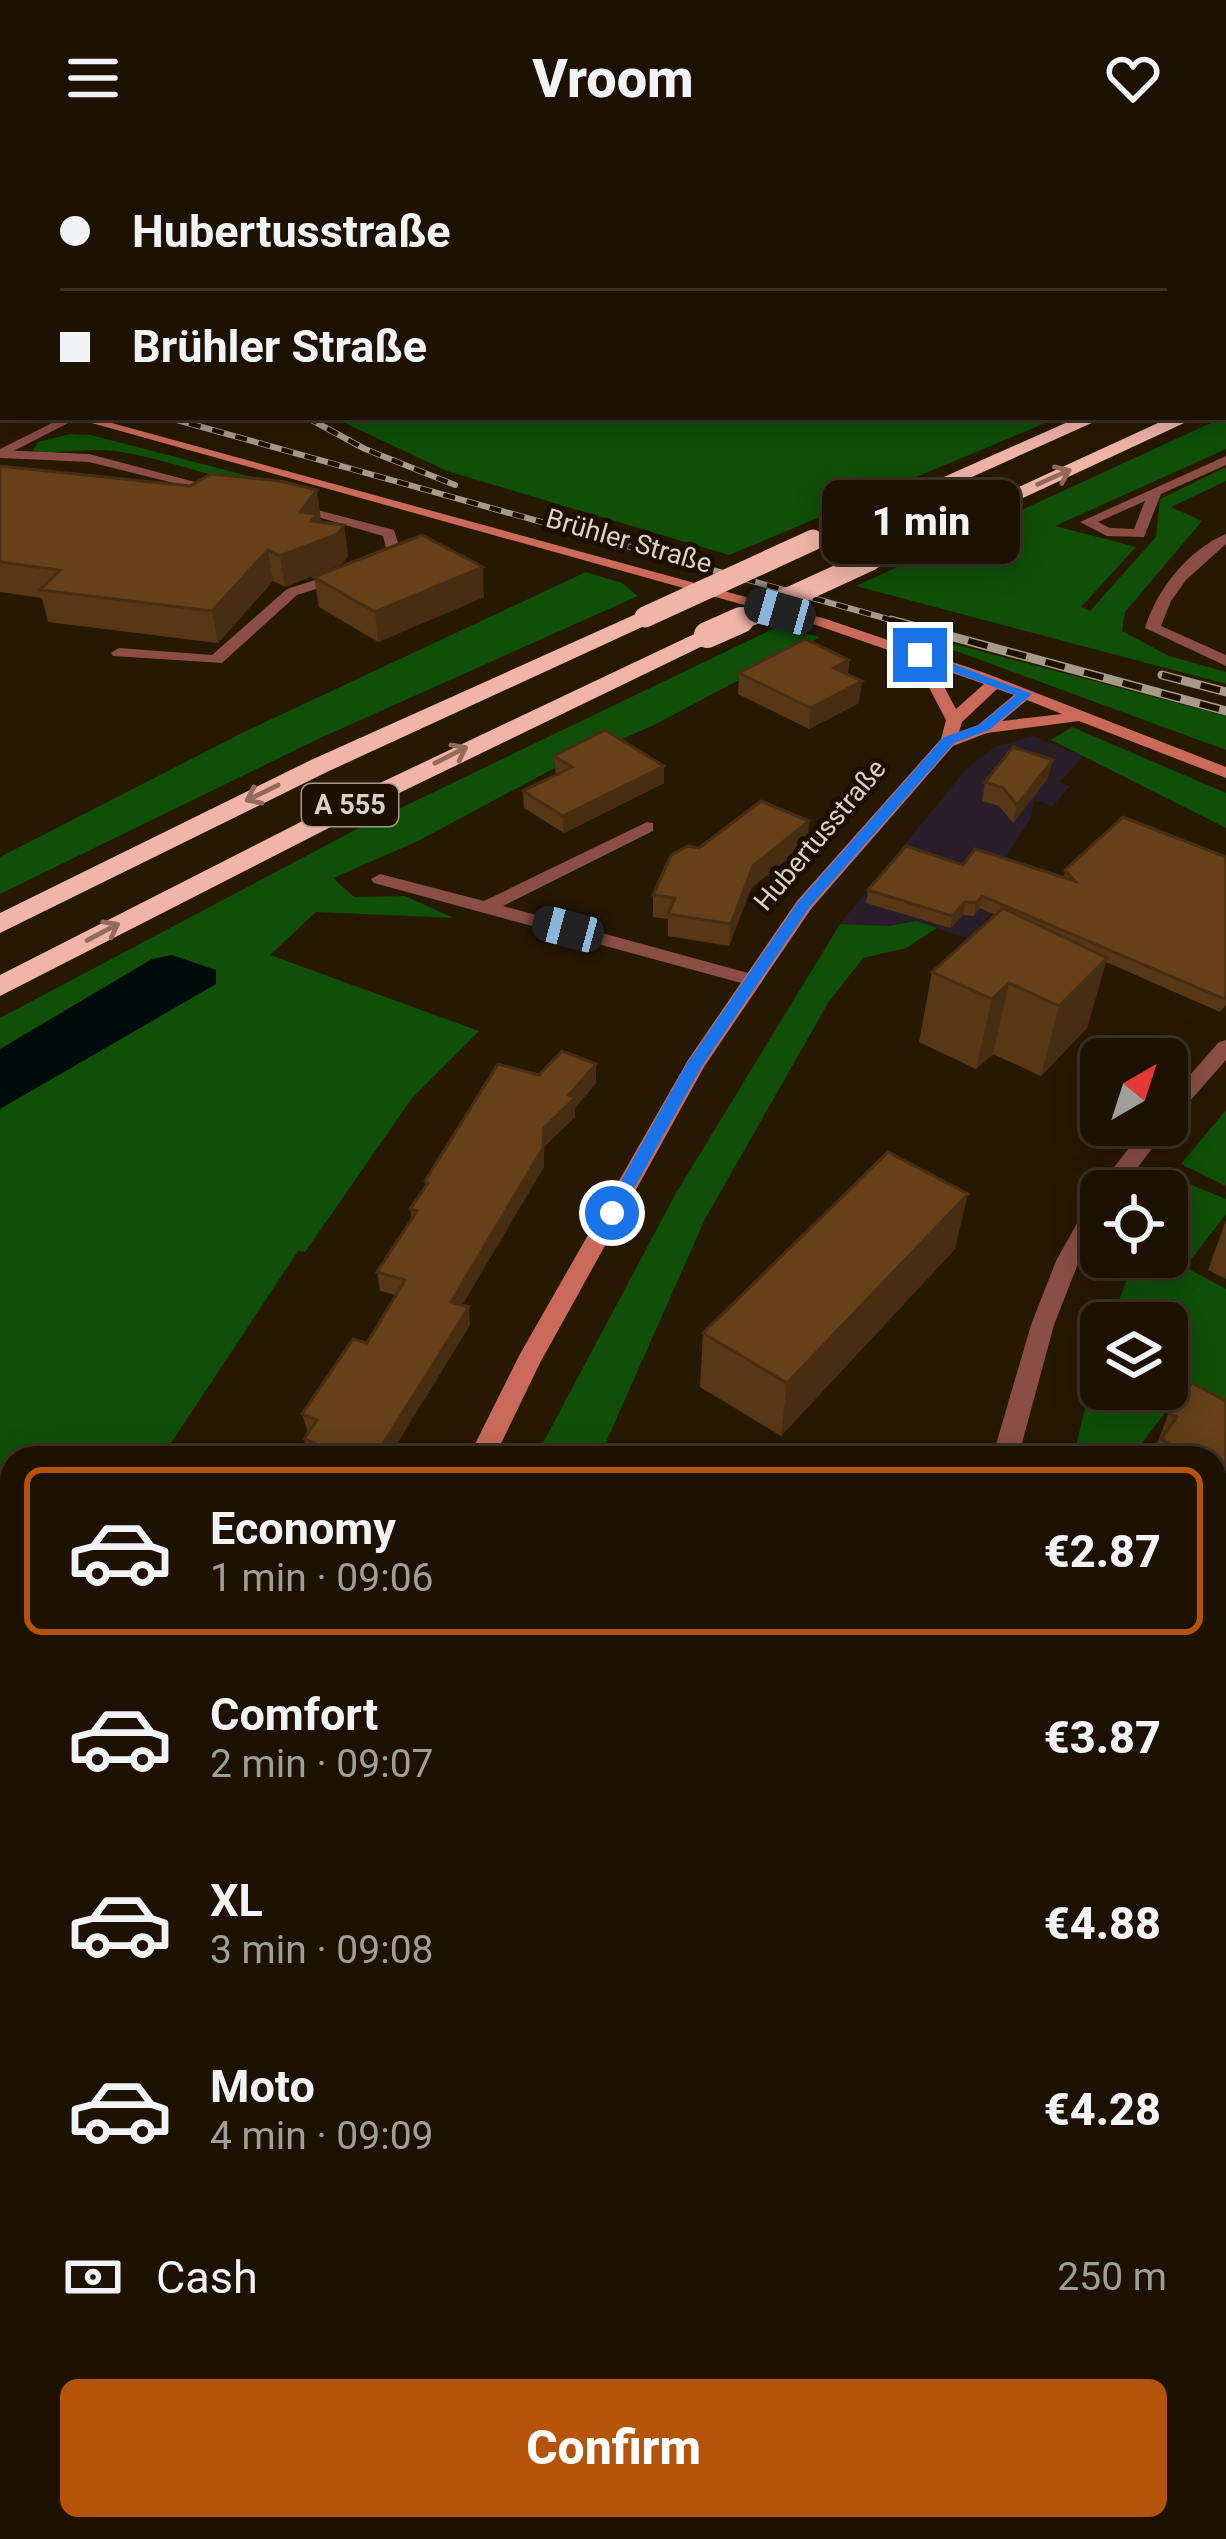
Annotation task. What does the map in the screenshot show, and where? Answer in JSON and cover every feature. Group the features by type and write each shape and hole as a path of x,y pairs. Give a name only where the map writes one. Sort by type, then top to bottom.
{"highway":[{"name":"A 555","path":"0,924 444,706 1088,420"},
{"name":"A 555","path":"0,987 203,878 448,756 1180,420"}],"main road":[{"name":"Brühler Straße","path":"86,420 799,616 995,682 1226,773"},
{"path":"920,655 952,730"},
{"name":"Hubertusstraße","path":"487,1446 529,1360 694,1065 804,905 995,682"},
{"name":"Hubertusstraße","path":"952,730 984,728 1025,694"},
{"path":"984,728 1082,717"}],"street":[{"path":"564,156 586,156"},
{"name":"Brühler Straße","path":"0,454 69,420"},
{"name":"Brühler Straße","path":"0,454 89,458 233,493"},
{"path":"1155,492 1226,460"},
{"path":"119,653 216,660 292,592 367,568 393,549 389,532 275,502"},
{"path":"1226,538 1172,589 1157,610 1154,628 1226,661"},
{"path":"487,907 647,827"},
{"path":"380,879 752,980"},
{"path":"1188,1090 1226,1047"},
{"path":"1124,1170 1142,1146"},
{"path":"1008,1446 1045,1313 1080,1235"}],"shaded area":[{"path":"1033,736 1083,756 1060,782 1070,786 1053,806 1034,800 1031,818 998,869 1021,877 970,939 916,921 889,926 840,924 967,768 997,746"},
{"path":"172,955 216,970 216,984 0,1109 0,1049 152,959"}],"green space":[{"path":"338,420 1053,420 729,555 447,471"},
{"path":"1226,420 1226,449 1055,526 1136,547 1081,607 1090,611 1156,537 1160,499 1226,467 1226,481 1171,507 1202,521 1125,612 1122,631 1169,656 1226,672 1226,684 856,586"},
{"path":"70,434 91,435 260,479 244,484 115,451 33,450 38,442"},
{"path":"586,572 622,583 638,596 318,739 0,894 0,857 244,732"},
{"path":"779,626 820,637 654,725 551,770 416,842 333,878 354,897 405,896 454,918 316,912 270,955 479,1031 412,1098 305,1252 298,1251 169,1446 0,1446 0,1018 357,829"},
{"path":"893,628 1226,716 1226,750"},
{"path":"1072,727 1226,793 1226,828 1051,740"},
{"path":"916,921 937,928 906,948 863,958 828,1003 705,1219 604,1446 541,1446 676,1193 840,924 889,926"},
{"path":"1226,1110 1226,1186 1181,1164"},
{"path":"1188,1183 1226,1199 1226,1214 1188,1263"},
{"path":"1188,1269 1226,1289 1226,1407 1188,1389 1188,1302 1118,1302 1128,1278 1188,1278"},
{"path":"1085,1410 1167,1410 1140,1446 1076,1446"}],"building":[{"path":"0,466 190,486 211,474 280,481 317,490 300,512 317,514 311,521 344,525 338,534 280,556 268,550 212,611 40,590 60,570 0,562"},
{"path":"422,535 483,567 375,612 314,577"},
{"path":"805,639 849,660 834,668 862,681 811,708 739,673"},
{"path":"605,730 664,766 563,816 523,791 572,767 554,756"},
{"path":"1013,747 1053,760 1017,805 1003,788 985,782"},
{"path":"761,801 809,821 753,866 731,924 668,914 675,898 653,895 671,855 688,846 699,848"},
{"path":"1123,817 1226,857 1224,999 982,896 976,903 965,902 952,916 868,890 906,846 963,865 975,849 1075,881 1065,870"},
{"path":"1003,908 1107,958 1059,1006 1009,983 992,999 932,972"},
{"path":"562,1051 596,1064 569,1095 575,1098 544,1128 543,1148 451,1302 469,1307 382,1446 322,1446 304,1439 317,1420 302,1414 353,1339 367,1343 405,1280 377,1272 417,1211 410,1209 425,1181 498,1064 539,1075"},
{"path":"888,1152 968,1194 787,1383 703,1333"},
{"path":"1192,1383 1226,1401 1226,1446 1174,1446 1161,1439 1177,1417 1169,1413 1188,1410"}],"railway":[{"path":"177,420 901,623"},
{"path":"312,420 365,449 455,485"},
{"path":"891,620 901,623"},
{"path":"901,623 1226,711"},
{"path":"1162,675 1226,692"}],"route":[{"path":"612,1213 694,1065 804,905 949,740 984,728 1025,694 920,655"}]}
